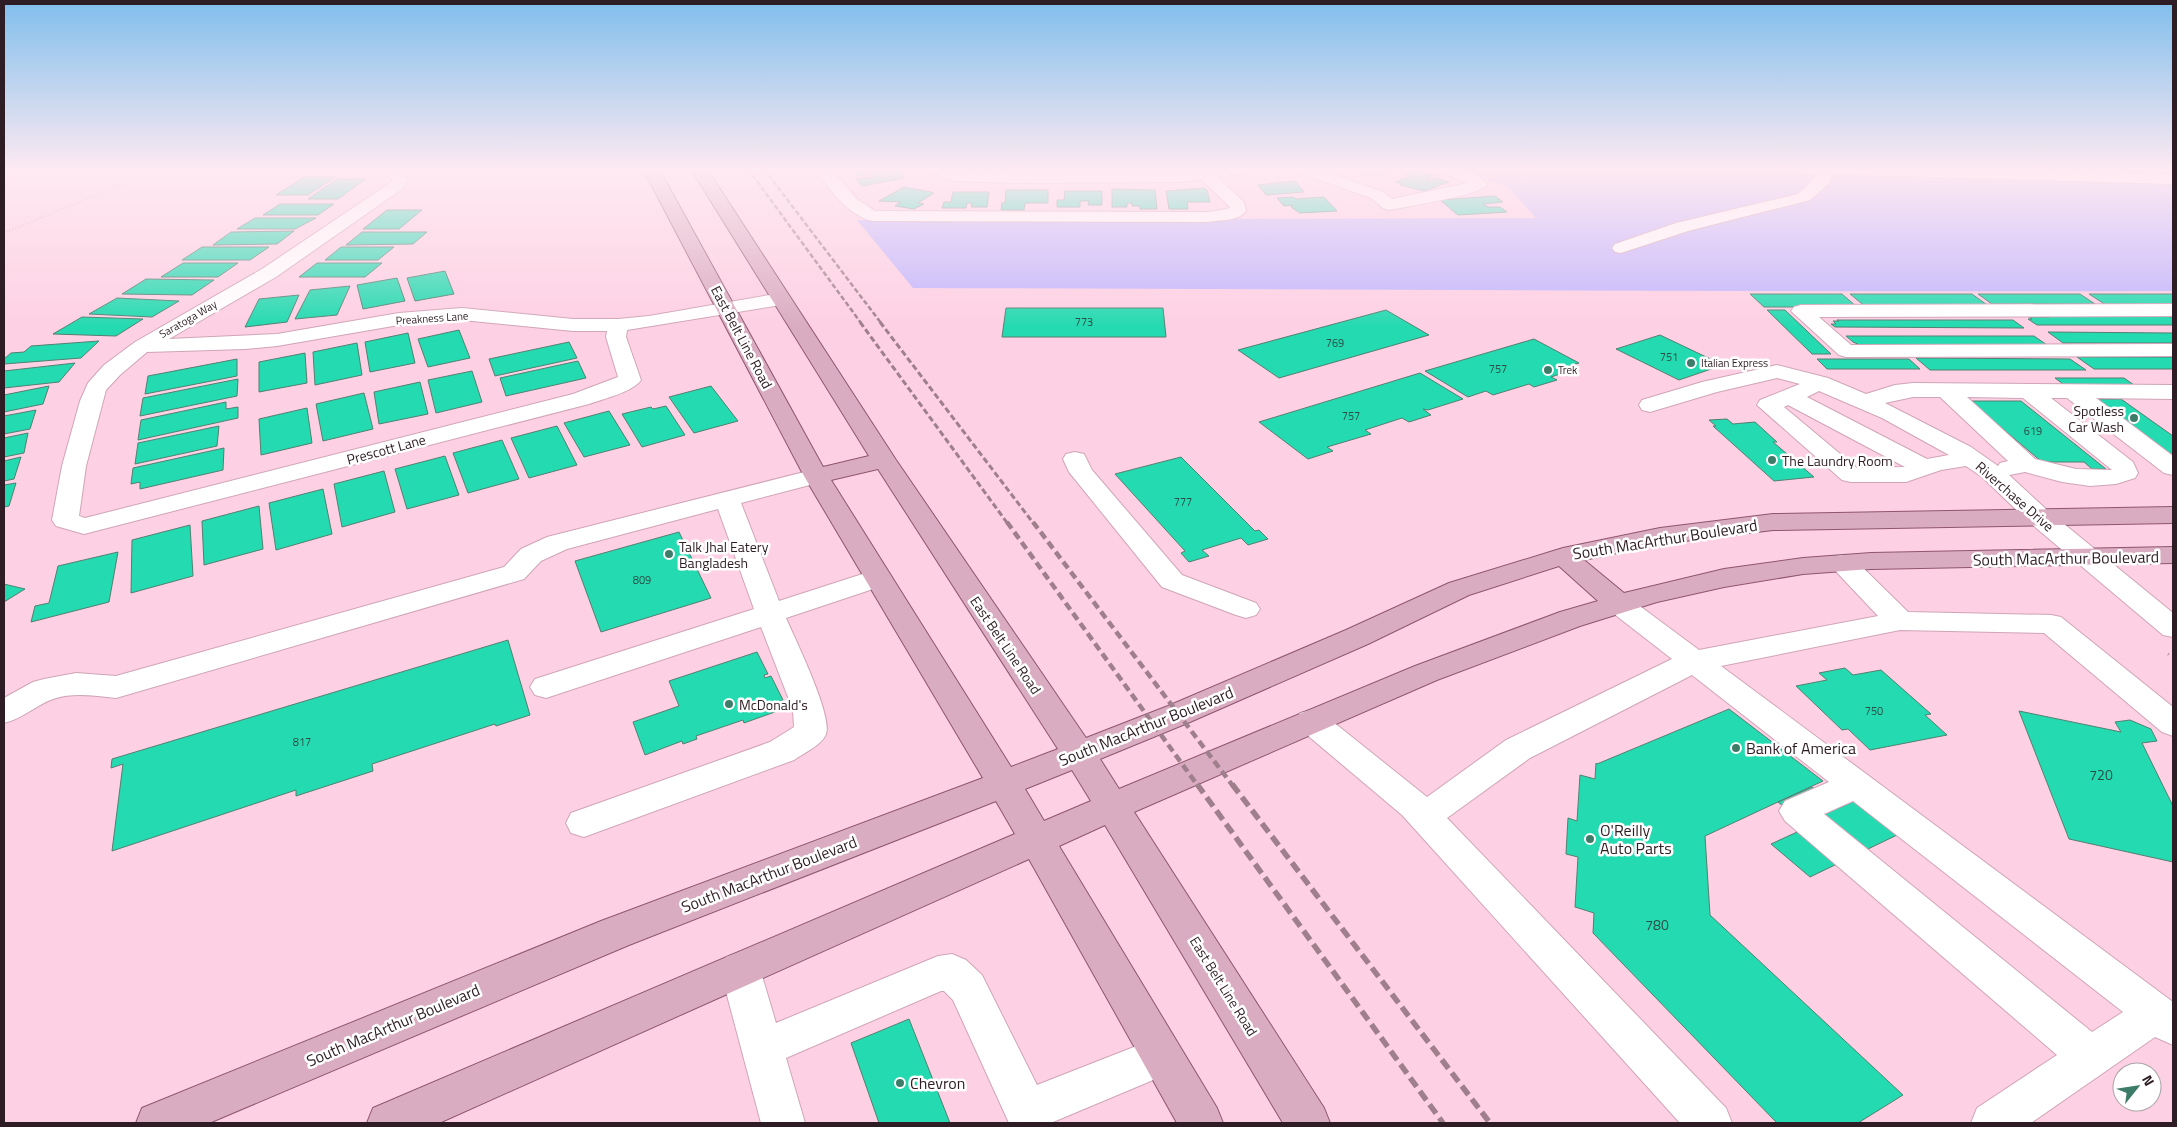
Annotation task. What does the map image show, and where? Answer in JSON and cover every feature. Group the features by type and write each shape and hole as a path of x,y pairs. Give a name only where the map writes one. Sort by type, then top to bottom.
{"main road":[{"name":"East Belt Line Road","path":"680,222 816,476 1004,784 1201,1123"},
{"name":"East Belt Line Road","path":"732,222 884,460 1079,754 1238,1007 1308,1123"},
{"path":"816,476 884,460"},
{"name":"South MacArthur Boulevard","path":"158,1123 615,933 1079,754 1304,660 1459,589 1563,556 1660,536 1773,522 2173,515"},
{"name":"South MacArthur Boulevard","path":"390,1123 1311,721 1426,673 1619,604 1724,578 1803,566 2173,555"},
{"path":"1563,556 1619,604"}],"street":[{"name":"Saratoga Way","path":"84,526 65,520 74,466 96,388 112,370 142,346 269,273 344,222"},
{"path":"1622,248 1682,227 1704,222"},
{"name":"Preakness Lane","path":"142,346 236,344 276,340 399,319 462,314 573,325 618,325 649,322 781,299"},
{"path":"2173,310 1801,312 1846,351 2173,350"},
{"name":"Prescott Lane","path":"84,526 582,399 608,390 630,380 616,337 618,325"},
{"name":"Riverchase Drive","path":"1650,405 1710,387 1777,371 1816,382 1890,413 1971,458 1991,472 2038,516 2087,557 2170,641"},
{"path":"1816,382 1768,405 1851,475 1906,474 1971,458"},
{"path":"1865,402 1895,392 1946,390 2173,392"},
{"path":"1946,390 2026,464 2049,471 2098,478 2118,477 2126,473 2124,467 2029,390"},
{"path":"2072,391 2173,468"},
{"path":"2146,391 2173,410"},
{"path":"1790,396 1925,468"},
{"path":"1075,459 1081,472 1172,581 1246,609"},
{"path":"1991,472 2026,464"},
{"path":"4,712 44,690 76,684 116,688 514,573 530,556 556,543 816,476"},
{"path":"584,823 782,751 811,732 809,710 726,499"},
{"path":"1842,564 1900,621"},
{"path":"546,687 878,578"},
{"path":"1619,604 2165,1020 2090,1057 1992,1123"},
{"path":"1419,811 1518,749 1694,661 1900,621 2051,624 2173,724"},
{"path":"1311,721 1419,811 1710,1123"},
{"path":"1856,785 1797,811 2090,1057"},
{"path":"740,969 783,1123"},
{"path":"763,1048 938,974 952,972 968,988 1029,1117 1162,1056"}],"path":[{"path":"4,233 32,222"},
{"path":"2170,641 2173,657"}],"shaded area":[{"path":"858,222 2173,222 2173,291 913,288"}],"building":[{"path":"249,222 309,222 295,229 237,229"},
{"path":"372,222 408,222 399,229 363,229"},
{"path":"294,231 277,244 213,245 231,232"},
{"path":"362,232 427,232 413,244 346,245"},
{"path":"202,247 269,247 250,260 182,260"},
{"path":"341,247 394,247 378,260 325,260"},
{"path":"183,263 238,263 218,277 161,277"},
{"path":"317,263 382,263 365,277 299,277"},
{"path":"445,271 454,294 415,301 407,278"},
{"path":"397,278 405,301 363,309 357,285"},
{"path":"146,279 214,280 192,295 122,294"},
{"path":"350,286 337,315 295,319 310,290"},
{"path":"1750,294 1842,294 1857,307 1764,307"},
{"path":"1850,294 1972,294 1990,307 1866,307"},
{"path":"1978,294 2080,294 2095,304 1992,304"},
{"path":"2089,294 2173,294 2173,305 2106,305"},
{"path":"299,295 287,322 245,327 259,299"},
{"path":"117,298 179,301 152,317 89,314"},
{"path":"1006,308 1163,308 1166,337 1002,337"},
{"path":"1386,310 1429,335 1279,378 1238,350"},
{"path":"1767,310 1785,310 1831,354 1812,354"},
{"path":"2046,315 2167,315 2173,319 2173,325 2037,325 2028,319 2032,319 2029,317 2049,317"},
{"path":"82,317 143,319 116,336 53,334"},
{"path":"1837,320 2013,320 2024,328 1835,327 1831,324 1836,324 1833,321 1839,321"},
{"path":"459,330 470,358 428,367 418,339"},
{"path":"2048,332 2173,333 2173,343 2063,343"},
{"path":"408,333 415,363 370,372 365,342"},
{"path":"1660,335 1723,365 1679,380 1616,349"},
{"path":"1846,336 2034,336 2047,345 1860,345"},
{"path":"1534,339 1579,363 1562,368 1569,371 1551,377 1557,380 1534,387 1529,384 1493,395 1486,391 1468,397 1425,371"},
{"path":"99,341 81,358 4,364 4,359 11,353 24,352 31,346"},
{"path":"569,342 577,358 495,376 489,359"},
{"path":"357,343 362,375 315,385 313,352"},
{"path":"305,353 307,383 259,392 259,362"},
{"path":"2077,357 2173,357 2173,369 2094,369"},
{"path":"1916,358 2070,359 2086,370 1930,370"},
{"path":"237,359 237,376 145,394 148,376"},
{"path":"1817,359 1909,359 1920,369 1827,369"},
{"path":"578,361 586,378 506,396 500,378"},
{"path":"75,363 59,382 4,388 4,371"},
{"path":"472,371 482,402 436,413 428,380"},
{"path":"1420,373 1463,399 1428,410 1423,409 1431,415 1409,422 1402,418 1365,430 1371,434 1327,447 1333,451 1308,459 1259,422"},
{"path":"2055,378 2124,378 2137,387 2067,387"},
{"path":"238,379 237,396 140,416 143,398"},
{"path":"420,382 428,414 379,424 374,392"},
{"path":"49,386 43,404 4,412 4,395"},
{"path":"711,386 738,421 694,433 669,397"},
{"path":"364,393 373,429 323,441 316,404"},
{"name":"Spotless Car Wash","path":"2094,399 2121,399 2173,436 2173,456"},
{"path":"1970,401 2021,401 2106,469 2092,469 2084,462 2042,462"},
{"path":"226,402 226,409 238,407 238,418 138,440 141,420"},
{"path":"666,406 685,435 642,447 622,414 651,407 653,409"},
{"path":"307,408 312,443 261,455 259,419"},
{"path":"36,410 30,429 4,434 4,416"},
{"path":"609,411 630,445 584,457 564,423"},
{"name":"The Laundry Room","path":"1727,419 1733,424 1755,422 1777,442 1773,442 1814,477 1774,481 1713,426 1716,426 1709,420"},
{"path":"219,426 217,446 135,464 138,443"},
{"path":"557,426 577,465 529,478 511,438"},
{"path":"28,433 24,453 4,457 4,438"},
{"path":"502,440 519,479 468,493 453,453"},
{"path":"224,448 223,470 140,489 140,482 131,484 133,468"},
{"path":"445,456 459,495 407,509 395,469"},
{"path":"21,457 14,479 4,481 4,461"},
{"path":"1181,457 1255,531 1259,530 1268,539 1248,545 1241,538 1202,550 1209,556 1189,562 1181,553 1185,551 1115,474"},
{"path":"384,471 395,512 342,527 334,484"},
{"path":"16,483 9,506 4,507 4,485"},
{"path":"323,489 332,534 276,550 269,503"},
{"path":"259,506 263,549 204,565 202,521"},
{"path":"190,525 193,576 131,593 132,540"},
{"path":"679,532 711,598 601,632 575,561"},
{"path":"118,552 109,602 31,622 35,606 49,603 58,566"},
{"path":"4,584 25,589 4,602"},
{"path":"508,640 530,715 496,726 495,724 372,764 373,771 296,796 296,790 112,851 123,764 111,768 112,759"},
{"name":"McDonald's","path":"757,652 768,674 764,675 765,678 771,676 783,700 778,702 786,708 744,723 743,720 696,736 697,739 683,744 682,741 645,755 633,722 679,706 669,681"},
{"path":"1845,668 1853,675 1881,670 1931,714 1925,715 1947,735 1870,750 1848,729 1842,730 1796,686 1827,680 1819,673"},
{"path":"1729,709 1823,781 1705,836 1710,915 1903,1095 1858,1123 1777,1123 1593,933 1594,913 1575,907 1578,857 1566,854 1568,818 1577,821 1580,775 1595,779 1596,763"},
{"path":"2019,711 2121,732 2115,722 2130,720 2151,729 2157,741 2142,743 2173,806 2173,862 2069,839"},
{"path":"1812,787 1839,808 1854,801 1897,835 1810,877 1771,844 1808,827 1778,802"},
{"name":"Chevron","path":"909,1019 950,1123 879,1123 851,1043"}],"railway":[{"path":"787,222 861,323"},
{"path":"804,222 881,323"},
{"path":"860,322 1008,524"},
{"path":"880,322 1034,524"},
{"path":"1007,522 1198,786"},
{"path":"1033,522 1233,786"},
{"path":"1197,784 1443,1123"},
{"path":"1232,784 1490,1123"}],"place":[{"name":"Italian Express","path":"1691,363"},
{"name":"Trek","path":"1548,370"},
{"name":"Spotless Car Wash","path":"2134,418"},
{"name":"The Laundry Room","path":"1772,460"},
{"name":"Talk Jhal Eatery Bangladesh","path":"669,554"},
{"name":"McDonald's","path":"729,704"},
{"name":"Bank of America","path":"1736,748"},
{"name":"O'Reilly Auto Parts","path":"1590,839"},
{"name":"Chevron","path":"900,1083"}]}
